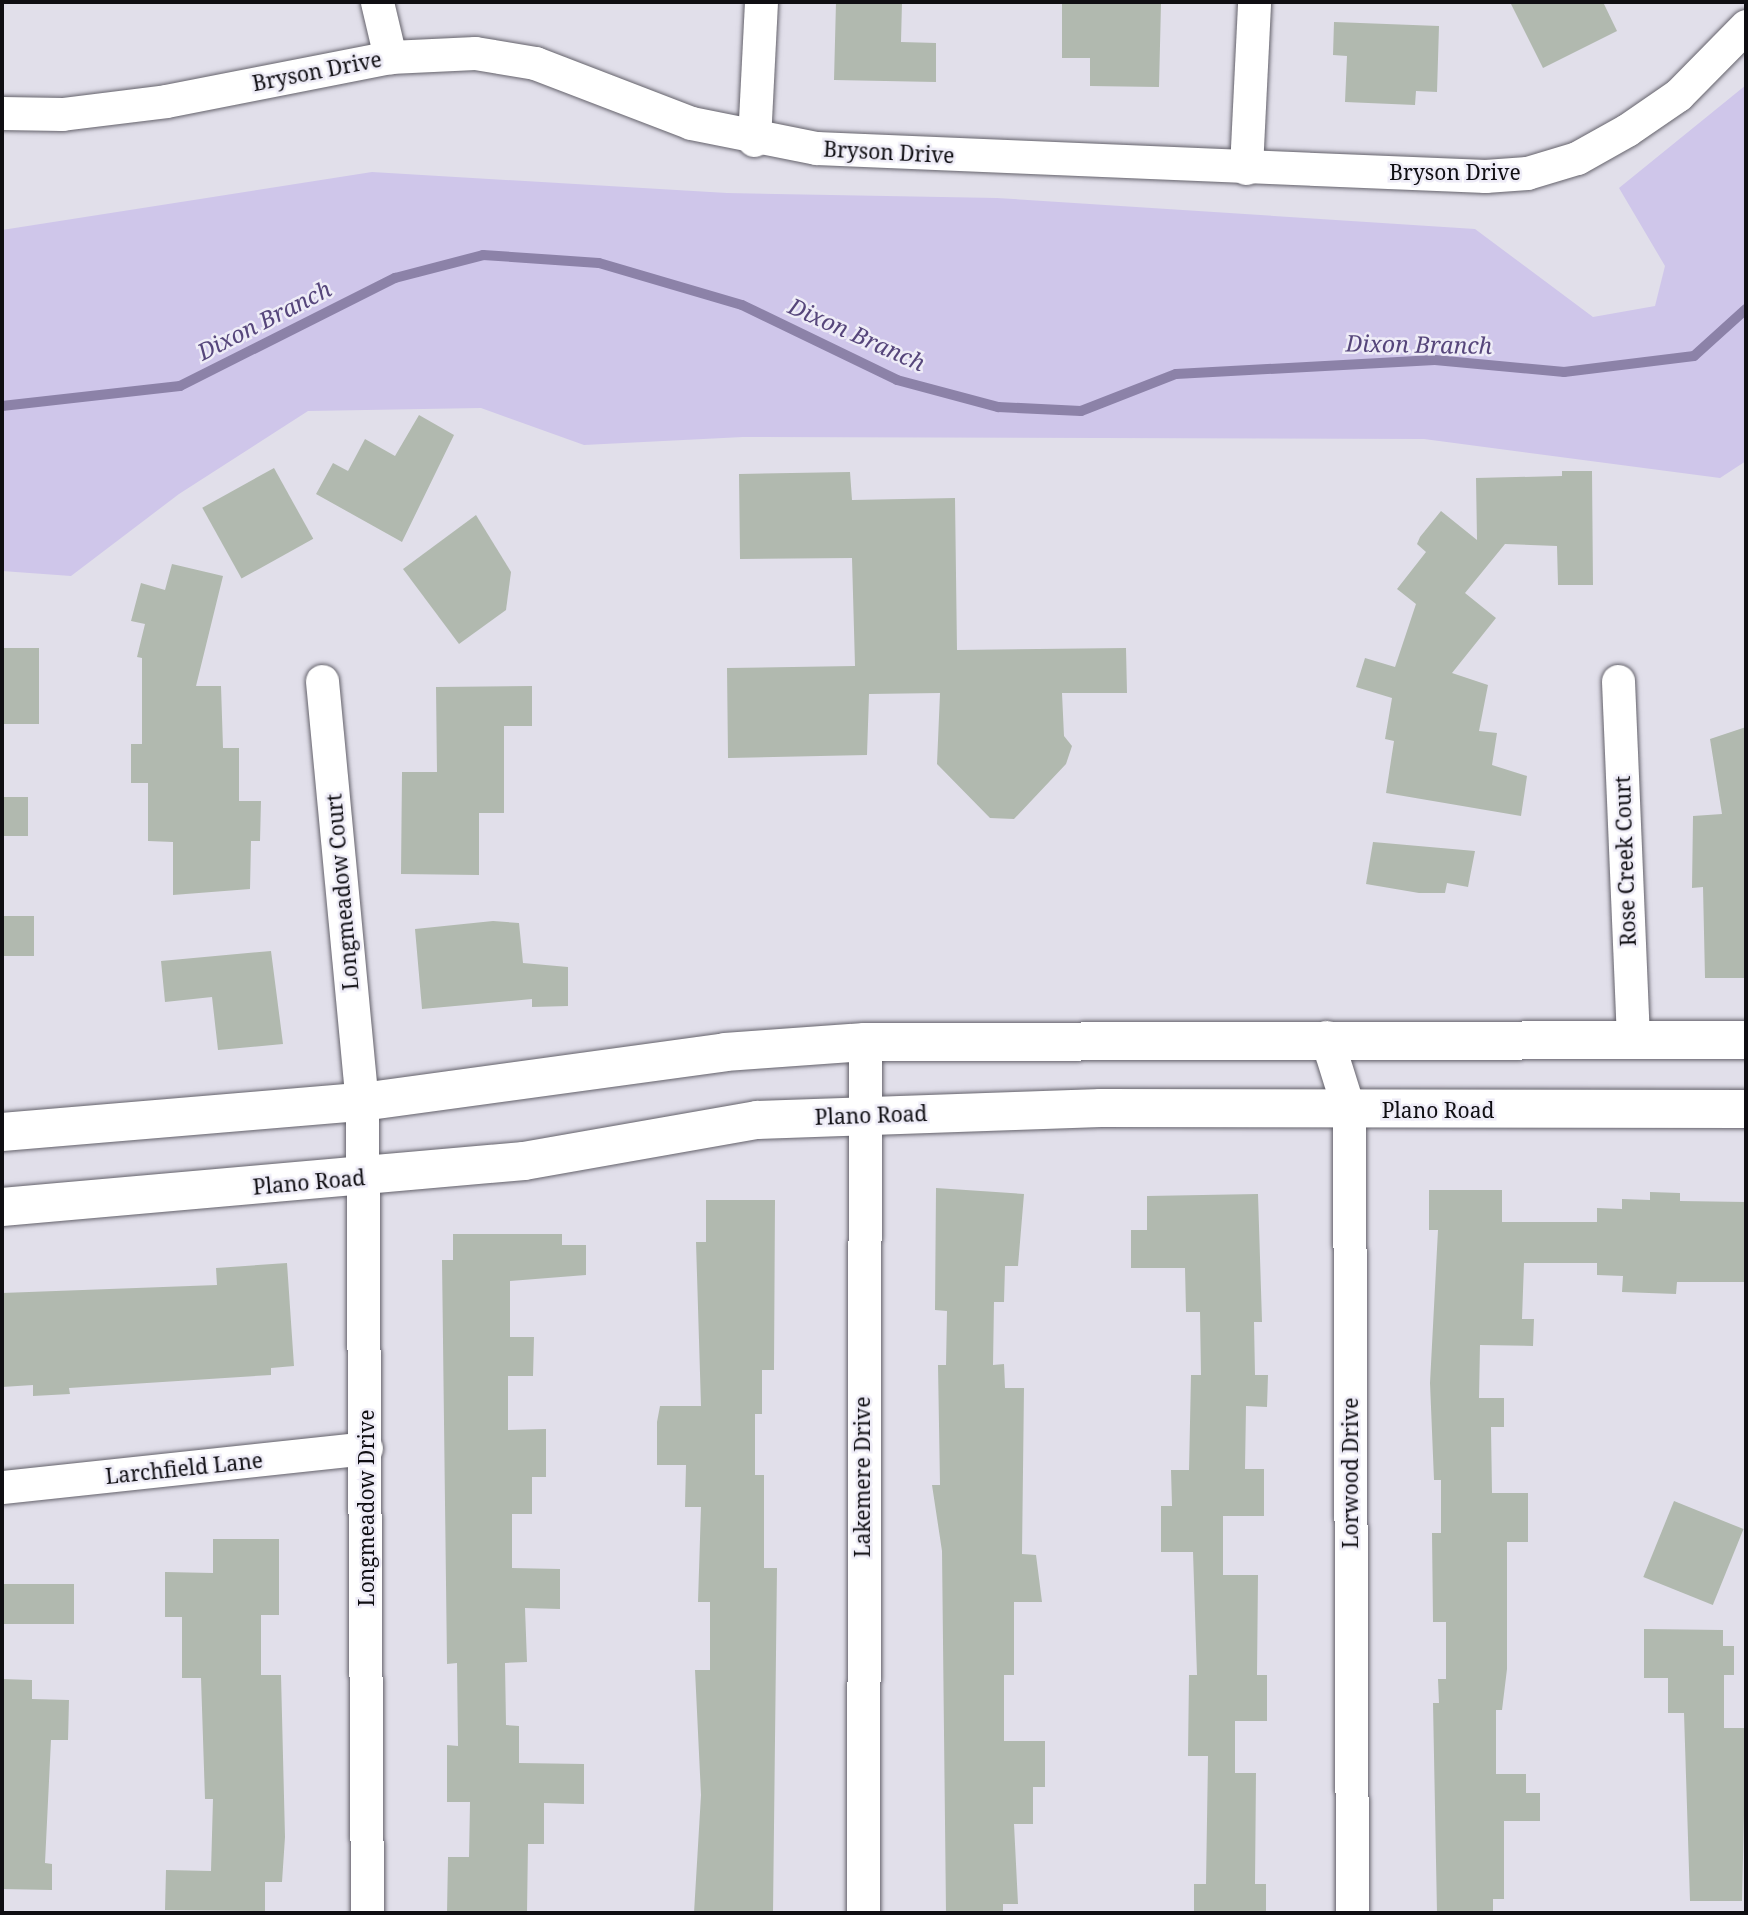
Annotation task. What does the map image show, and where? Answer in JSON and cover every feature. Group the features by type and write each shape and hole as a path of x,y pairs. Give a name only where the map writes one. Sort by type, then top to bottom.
{"main road":[{"path":"2,1132 362,1102 725,1052 865,1042 1326,1037 1633,1042 1746,1040"},
{"name":"Plano Road","path":"2,1207 363,1178 524,1161 757,1120 862,1114 1746,1109"}],"street":[{"path":"377,2 390,57"},
{"path":"754,140 761,2"},
{"path":"1246,168 1254,2"},
{"name":"Bryson Drive","path":"2,113 62,114 166,101 390,57 475,53 535,63 691,123 754,140 816,148 1246,168 1527,173 1577,159 1627,130 1678,95 1746,26"},
{"name":"Longmeadow Court","path":"322,681 362,1102"},
{"name":"Rose Creek Court","path":"1618,681 1633,1042"},
{"name":"Lorwood Drive","path":"1326,1037 1349,1110 1352,1913"},
{"name":"Lakemere Drive","path":"863,1913 862,1114 865,1042"},
{"name":"Longmeadow Drive","path":"362,1102 367,1913"},
{"name":"Larchfield Lane","path":"2,1487 366,1448"}],"shaded area":[{"path":"1746,85 1746,461 1720,478 1424,439 743,437 584,445 481,408 308,411 179,494 71,576 2,571 2,230 372,172 727,193 997,198 1475,229 1593,317 1655,306 1665,266 1619,188"}],"building":[{"path":"836,2 902,2 901,42 936,43 936,82 834,80"},
{"path":"1510,2 1603,2 1617,31 1543,68"},
{"path":"1062,3 1161,4 1159,87 1090,86 1090,58 1062,58"},
{"path":"1334,22 1439,26 1437,92 1416,91 1415,105 1345,102 1347,56 1333,55"},
{"path":"419,415 454,435 402,542 316,494 333,463 348,471 365,439 395,456"},
{"path":"274,468 313,539 242,579 202,508"},
{"path":"1562,471 1592,471 1593,585 1558,585 1557,546 1505,544 1465,593 1496,618 1452,673 1488,685 1479,731 1497,733 1492,765 1527,776 1521,816 1386,793 1394,741 1385,739 1392,698 1356,687 1365,658 1395,667 1416,604 1397,589 1426,552 1417,544 1420,537 1441,511 1477,540 1476,478 1562,476"},
{"path":"850,472 852,500 955,498 957,650 1126,648 1127,693 1062,693 1064,736 1072,746 1066,764 1014,819 990,818 937,764 940,693 869,694 867,755 728,758 727,668 855,666 852,558 740,559 739,474"},
{"path":"476,515 511,572 506,610 459,644 403,569"},
{"path":"172,564 223,576 196,686 221,686 223,748 239,748 239,801 261,801 260,841 251,841 250,889 173,895 173,842 148,841 148,783 131,783 131,744 142,744 142,658 137,657 145,624 131,621 141,583 165,590"},
{"path":"2,648 39,648 39,724 2,724"},
{"path":"532,686 532,726 504,726 504,813 479,813 479,875 401,874 402,772 437,772 436,687"},
{"path":"1746,727 1746,978 1705,978 1703,887 1692,888 1693,816 1722,814 1710,739"},
{"path":"2,797 28,797 28,836 2,836"},
{"path":"1373,842 1475,851 1468,887 1447,883 1445,893 1419,893 1366,884"},
{"path":"2,916 34,916 34,956 2,956"},
{"path":"493,921 519,923 523,963 568,967 568,1006 532,1007 532,999 422,1009 415,929"},
{"path":"271,951 283,1044 218,1050 212,997 165,1002 161,961"},
{"path":"936,1188 1024,1194 1018,1266 1005,1266 1004,1302 994,1302 993,1365 1004,1364 1005,1388 1024,1388 1022,1554 1036,1555 1042,1602 1014,1602 1014,1675 1004,1675 1004,1741 1045,1741 1045,1787 1033,1787 1033,1824 1014,1824 1018,1904 1003,1904 1003,1913 946,1913 942,1551 932,1485 940,1485 938,1365 946,1365 947,1311 935,1310"},
{"path":"1429,1190 1502,1190 1502,1222 1597,1222 1597,1208 1622,1209 1622,1199 1650,1200 1650,1192 1680,1193 1680,1201 1746,1202 1746,1282 1677,1282 1676,1294 1622,1292 1623,1276 1597,1275 1597,1263 1524,1263 1522,1319 1534,1319 1533,1346 1480,1345 1479,1398 1504,1398 1504,1427 1491,1427 1492,1493 1528,1493 1528,1542 1507,1542 1507,1669 1502,1710 1496,1710 1496,1774 1526,1774 1526,1793 1540,1793 1540,1821 1504,1821 1504,1899 1493,1899 1493,1913 1437,1913 1433,1703 1439,1703 1438,1679 1446,1679 1446,1622 1433,1622 1432,1533 1441,1533 1441,1480 1434,1480 1430,1383 1438,1230 1429,1230"},
{"path":"1258,1194 1262,1322 1254,1322 1255,1375 1268,1375 1267,1407 1246,1406 1245,1469 1264,1469 1264,1516 1223,1516 1223,1575 1258,1575 1257,1675 1267,1675 1267,1721 1235,1721 1235,1773 1256,1773 1255,1884 1266,1884 1266,1913 1194,1913 1194,1884 1206,1884 1208,1756 1188,1756 1189,1675 1197,1675 1193,1552 1161,1552 1161,1506 1172,1506 1171,1470 1189,1470 1191,1375 1201,1375 1200,1312 1186,1312 1185,1268 1131,1268 1131,1230 1147,1230 1147,1196"},
{"path":"706,1200 775,1200 774,1370 762,1370 762,1414 755,1414 755,1475 764,1475 764,1568 777,1568 773,1913 694,1913 701,1795 695,1670 710,1670 710,1602 698,1602 701,1507 685,1507 686,1465 657,1465 657,1422 660,1406 701,1406 696,1242 706,1242"},
{"path":"453,1234 562,1234 562,1245 586,1245 586,1275 510,1281 510,1337 534,1337 533,1376 508,1376 508,1430 546,1429 546,1477 532,1477 532,1514 512,1514 512,1568 560,1569 560,1609 525,1608 527,1662 505,1663 506,1725 519,1726 519,1763 584,1764 584,1804 544,1803 544,1844 528,1844 527,1913 447,1913 448,1857 469,1857 470,1802 447,1802 447,1745 458,1746 457,1663 447,1664 442,1260 453,1260"},
{"path":"287,1263 294,1366 271,1368 271,1375 69,1388 70,1394 33,1396 33,1385 2,1387 2,1293 217,1285 216,1268"},
{"path":"1674,1501 1744,1529 1713,1605 1643,1577"},
{"path":"213,1539 279,1539 279,1615 261,1615 261,1675 281,1675 285,1837 282,1882 265,1882 265,1911 165,1910 166,1870 211,1871 213,1799 205,1799 201,1678 182,1678 182,1617 165,1617 165,1572 213,1573"},
{"path":"2,1584 74,1584 74,1624 2,1624"},
{"path":"1644,1629 1723,1630 1723,1646 1734,1646 1734,1675 1724,1675 1724,1728 1746,1728 1742,1901 1690,1901 1684,1713 1668,1713 1668,1678 1644,1678"},
{"path":"2,1679 32,1680 32,1699 69,1700 68,1740 51,1740 45,1863 52,1864 52,1890 2,1889"}],"waterway":[{"name":"Dixon Branch","path":"2,406 180,386 395,278 483,255 599,263 742,305 897,380 998,407 1081,411 1176,374 1435,360 1564,372 1694,356 1746,309"}]}
